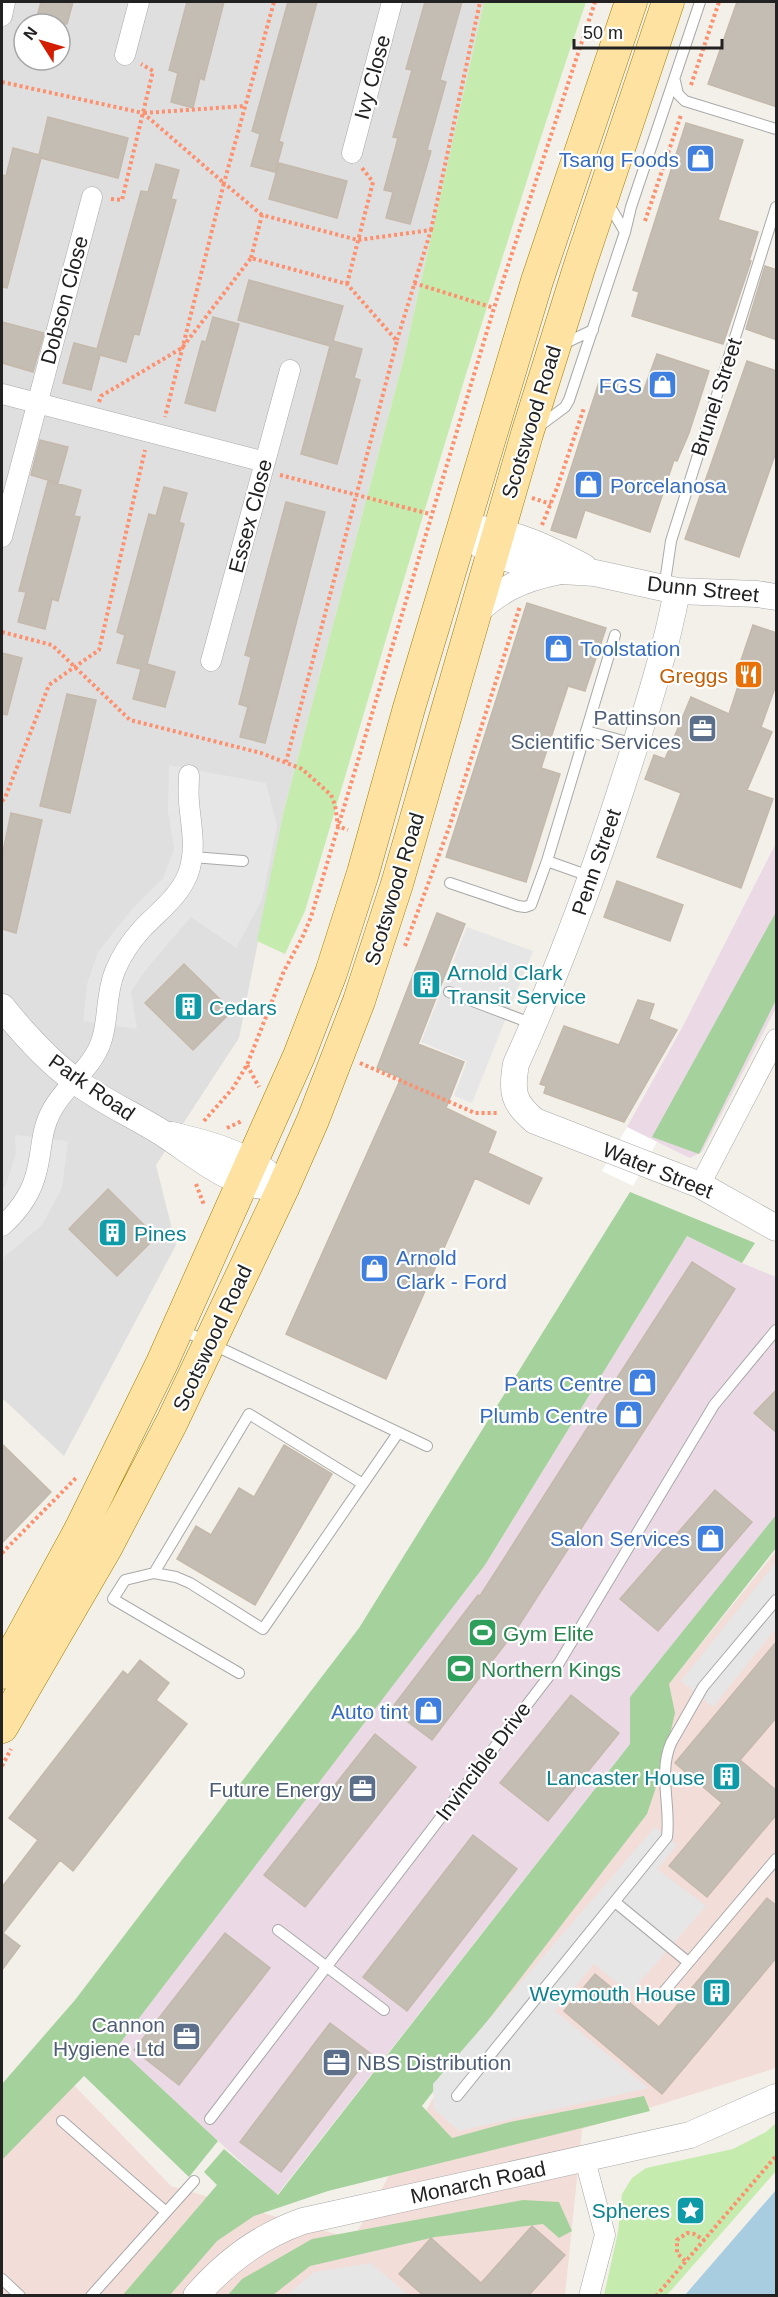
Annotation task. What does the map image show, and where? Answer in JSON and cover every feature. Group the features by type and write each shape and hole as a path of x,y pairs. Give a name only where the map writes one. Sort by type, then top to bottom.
{"main road":[{"name":"Scotswood Road","path":"2,1673 80,1530 178,1328 299,1056 331,973 363,873 409,708 537,281 631,2"},
{"name":"Scotswood Road","path":"2,1727 141,1484 283,1188 325,1090 374,959 527,434 603,195 668,2"}],"street":[{"path":"2,16 5,2"},
{"path":"125,55 139,2"},
{"name":"Ivy Close","path":"352,153 392,2"},
{"name":"Dobson Close","path":"2,537 92,197"},
{"name":"Essex Close","path":"211,661 290,370"},
{"path":"2,394 155,433 264,466"},
{"name":"Dunn Street","path":"463,531 480,529 494,542 528,565 562,571 595,573 670,590 777,597"},
{"name":"Dunn Street","path":"494,542 536,543 595,573"},
{"name":"Dunn Street","path":"473,615 494,596 514,585 540,575 562,571"},
{"name":"Penn Street","path":"528,1115 514,1096 513,1082 516,1064 592,877 636,744 659,666 670,590"},
{"path":"2,1226 13,1216 29,1194 38,1169 46,1122 51,1111 73,1080 91,1060 101,1043 109,986 120,960 142,930 180,889 193,857 188,800 189,775"},
{"name":"Park Road","path":"2,1007 35,1045 73,1080 163,1133 196,1158 248,1172 264,1188 283,1188"},
{"path":"700,1185 777,1039"},
{"name":"Water Street","path":"528,1115 700,1185 777,1228"},
{"name":"Monarch Road","path":"196,2295 233,2259 282,2229 365,2206 585,2160 690,2135 777,2097"},
{"path":"585,2160 605,2235 589,2295"}],"lane":[{"path":"527,434 565,407 569,400 700,2"},
{"path":"675,78 678,94 685,101 777,129"},
{"path":"603,195 625,232"},
{"name":"Brunel Street","path":"670,590 671,541 777,207"},
{"path":"554,349 593,330"},
{"path":"450,883 525,907 531,905 547,861 615,635"},
{"path":"586,731 636,744"},
{"path":"193,857 243,861"},
{"path":"547,861 592,877"},
{"path":"449,992 534,1024"},
{"path":"178,1328 427,1446"},
{"name":"Invincible Drive","path":"210,2119 559,1663 714,1405 777,1330"},
{"path":"154,1573 249,1414 363,1484"},
{"path":"239,1673 113,1599 125,1580 154,1573 176,1577 190,1583 263,1629 398,1432"},
{"path":"457,2096 667,1837 669,1822 665,1791 667,1754 682,1720 703,1687 777,1600"},
{"path":"662,1994 775,1862"},
{"path":"615,1902 688,1962"},
{"path":"278,1930 384,2010"},
{"path":"62,2121 166,2212"},
{"path":"91,2295 194,2181"},
{"path":"2,2279 20,2295"}],"path":[{"path":"2,801 49,685 99,650 155,433 182,348 224,183 274,2"},
{"path":"286,762 397,341 431,230 480,2"},
{"path":"199,1126 233,1088 247,1065 284,971 303,936 317,898 430,514 494,308 595,2"},
{"path":"92,197 122,200 153,71 125,55"},
{"path":"2,82 143,113 245,106"},
{"path":"143,113 262,215 358,240 431,230"},
{"path":"347,284 373,182 352,153"},
{"path":"95,418 101,396 182,348 251,258 262,215"},
{"path":"251,258 347,284 397,341"},
{"path":"414,283 494,308"},
{"path":"264,466 430,514"},
{"path":"528,497 551,504"},
{"path":"2,632 52,645 130,720 261,753 286,762 314,778 331,795 338,826"},
{"path":"338,826 348,830"},
{"path":"317,898 326,901"},
{"path":"357,1062 475,1113 528,1115"},
{"path":"247,1065 264,1092"},
{"path":"2,1553 76,1478"},
{"path":"656,2295 777,2156"},
{"path":"686,2261 677,2253 677,2240 687,2233 704,2240"}],"shaded area":[{"path":"2,2 484,2 403,361 284,810 239,1038 156,1165 176,1245 64,1456 2,1398"},
{"path":"169,765 266,783 277,826 262,900 236,948 191,917 131,991 137,1029 83,1021 87,984 98,952 133,908 163,878 174,849 168,811"},
{"path":"776,843 776,1008 702,1152 690,1158 627,1127 683,1026"},
{"path":"467,927 533,951 472,1103 454,1096 467,1061 421,1042"},
{"path":"15,1135 68,1141 62,1188 42,1225 2,1259 2,1190 6,1185 16,1153"},
{"path":"687,1236 776,1277 776,1516 630,1697 630,1744 277,2195 116,2047 485,1565"},
{"path":"776,1551 776,2066 773,2069 582,2129 565,2295 2,2295 2,2151 68,2079 171,2186 353,2239 669,1684"},
{"path":"776,1562 776,1628 713,1707 681,1681"},
{"path":"655,1827 677,1845 657,1869 706,1906 630,1993 594,1964 555,2011 648,2088 459,2131 434,2109 433,2084"},
{"path":"371,2263 408,2295 287,2295 314,2272"}],"green space":[{"path":"484,2 586,2 476,341 305,911 285,954 257,941 284,810 403,361"},
{"path":"776,912 776,1000 699,1154 652,1137"},
{"path":"630,1192 755,1243 742,1263 687,1236 485,1565 117,2047 218,2141 189,2177 84,2076 2,2160 2,2084 75,2000 359,1628"},
{"path":"776,1515 776,1548 669,1684 675,1713 662,1769 647,1814 422,2106 452,2138 510,2122 644,2096 650,2111 328,2191 254,2216 217,2241 170,2295 122,2296 217,2185 204,2172 224,2149 278,2195 630,1744 630,1697"},
{"path":"776,2123 776,2171 667,2295 604,2295 618,2232 622,2194 632,2178 646,2168 733,2149 766,2132"},
{"path":"523,2200 559,2202 572,2231 559,2238 543,2224 435,2237 310,2266 273,2295 227,2296 242,2279 312,2239"}],"water":[{"path":"776,2190 776,2295 685,2295"}],"pier":[{"path":"627,1127 657,1142 633,1186 602,1171"}],"building":[{"path":"41,2 73,2 70,12 38,12"},
{"path":"187,2 224,2 204,80 200,78 193,108 171,102 178,73 169,70"},
{"path":"288,2 317,2 279,141 283,143 275,172 251,166 260,134 252,131"},
{"path":"425,2 462,2 440,80 446,82 427,150 431,151 410,224 386,218 393,192 384,190 398,138 393,137 412,70 406,69"},
{"path":"737,2 777,2 777,107 708,84"},
{"path":"48,117 128,138 118,178 41,158 7,288 2,287 2,175 6,176 13,148 39,155"},
{"path":"686,123 743,140 718,220 758,232 749,261 751,261 723,344 632,316 639,292 633,290"},
{"path":"279,163 347,181 337,218 269,199"},
{"path":"156,164 179,170 171,199 176,200 139,335 134,334 126,362 100,355 91,390 63,383 74,343 97,349 141,191 148,192"},
{"path":"765,266 777,270 777,340 746,329"},
{"path":"249,280 343,306 333,341 362,349 354,378 360,380 337,464 301,454 330,346 238,320"},
{"path":"213,317 239,324 215,411 185,403 202,341 206,342"},
{"path":"2,322 44,333 33,372 2,363"},
{"path":"657,354 709,371 689,433 677,461 674,460 650,532 585,510 576,538 551,530 600,379 643,392"},
{"path":"747,361 777,371 777,449 739,557 685,539"},
{"path":"40,440 68,447 58,483 31,475"},
{"path":"48,481 81,490 74,516 80,517 58,601 52,599 45,629 18,622 26,592 19,591"},
{"path":"164,487 187,493 179,522 184,524 147,664 175,672 165,707 133,699 141,669 117,663 125,635 117,632 149,514 156,516"},
{"path":"286,502 325,512 265,743 240,737 248,707 239,704 251,657 245,655"},
{"path":"527,603 606,628 585,691 568,686 541,768 560,774 526,882 446,857"},
{"path":"753,625 777,633 777,682 761,727 772,732 747,790 773,799 741,888 657,857 681,793 645,779 654,755 665,759 691,697 729,714 740,680 735,678"},
{"path":"2,653 22,658 7,715 2,714"},
{"path":"67,694 96,700 70,813 40,806"},
{"path":"11,813 42,820 16,933 2,929 2,856"},
{"path":"617,881 683,905 670,941 604,917"},
{"name":"Arnold Clark - Ford","path":"437,913 465,924 418,1044 464,1062 446,1108 496,1132 488,1153 542,1178 529,1204 475,1178 386,1379 286,1334 401,1078 377,1068"},
{"name":"Cedars","path":"184,964 232,1011 193,1050 145,1003"},
{"path":"638,1000 654,1004 649,1019 677,1030 624,1122 544,1093 546,1086 540,1084 564,1026 619,1045"},
{"name":"Pines","path":"108,1189 156,1237 117,1276 69,1229"},
{"path":"692,1262 735,1289 516,1630 432,1740 391,1709 478,1595 480,1596"},
{"path":"777,1389 777,1433 754,1413"},
{"path":"2,1444 51,1492 2,1543"},
{"path":"284,1445 332,1474 255,1605 177,1559 196,1526 211,1535 239,1488 254,1497"},
{"path":"715,1490 752,1522 658,1631 620,1599"},
{"name":"Lancaster House","path":"777,1641 777,1717 740,1760 777,1791 777,1814 707,1897 669,1866 722,1803 675,1763"},
{"path":"140,1660 169,1683 156,1700 187,1724 73,1871 60,1860 3,1933 20,1946 2,1970 2,1887 38,1840 9,1818 123,1671 128,1675"},
{"path":"571,1695 619,1733 548,1821 500,1783"},
{"path":"375,1734 416,1767 305,1907 264,1875"},
{"path":"473,1835 517,1869 407,2011 363,1977"},
{"name":"Weymouth House","path":"767,1898 777,1906 777,1957 662,2094 564,2011 595,1974 659,2027"},
{"path":"225,1933 270,1968 179,2085 134,2050"},
{"path":"330,2023 371,2054 281,2172 240,2142"},
{"path":"532,2226 565,2255 529,2295 423,2295 399,2274 431,2238 481,2283"}],"place":[{"name":"Tsang Foods","path":"700,159"},
{"name":"FGS","path":"663,385"},
{"name":"Porcelanosa","path":"589,485"},
{"name":"Toolstation","path":"559,648"},
{"name":"Greggs","path":"749,675"},
{"name":"Pattinson Scientific Services","path":"702,729"},
{"name":"Arnold Clark Transit Service","path":"426,984"},
{"name":"Cedars","path":"188,1007"},
{"name":"Pines","path":"113,1233"},
{"name":"Arnold Clark - Ford","path":"375,1269"},
{"name":"Parts Centre","path":"643,1383"},
{"name":"Plumb Centre","path":"629,1415"},
{"name":"Salon Services","path":"711,1538"},
{"name":"Gym Elite","path":"482,1633"},
{"name":"Northern Kings","path":"460,1669"},
{"name":"Auto tint","path":"429,1711"},
{"name":"Lancaster House","path":"726,1777"},
{"name":"Future Energy","path":"363,1789"},
{"name":"Weymouth House","path":"717,1993"},
{"name":"Cannon Hygiene Ltd","path":"186,2036"},
{"name":"NBS Distribution","path":"336,2062"},
{"name":"Spheres","path":"691,2210"}]}
